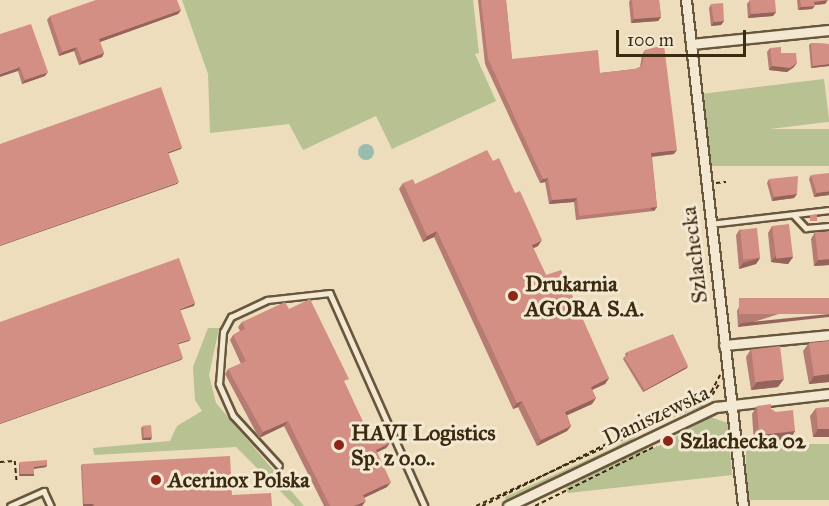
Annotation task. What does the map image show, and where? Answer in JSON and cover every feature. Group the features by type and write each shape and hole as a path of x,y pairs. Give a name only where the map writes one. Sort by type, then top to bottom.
{"street":[{"name":"Szlachecka","path":"686,0 743,506"},
{"path":"691,44 829,30"},
{"path":"724,345 829,335"},
{"name":"Daniszewska","path":"508,506 711,408 829,394"}],"lane":[{"path":"710,224 829,210"},
{"path":"794,215 806,228 829,226"},
{"path":"279,466 233,416 219,384 223,332 231,317 267,300 330,293 425,506"},
{"path":"10,506 44,491 51,506"}],"path":[{"path":"715,183 726,182"},
{"path":"476,506 612,443 711,392 723,374"},
{"path":"482,506 712,395 724,378"},
{"path":"535,506 657,446"},
{"path":"0,462 15,461 17,483"}],"green space":[{"path":"182,0 473,0 479,53 475,54 496,101 392,149 376,116 303,150 289,124 210,133 208,74"},
{"path":"824,79 829,122 706,137 701,94"},
{"path":"705,129 829,129 829,166 705,166"},
{"path":"208,328 219,328 209,375 216,403 304,506 295,506 236,447 94,455 93,448 170,441 177,426 202,411 195,400 193,367"},
{"path":"700,402 704,406 667,418"},
{"path":"710,417 728,423 732,475 568,493 564,485 625,455 657,447"},
{"path":"643,430 627,444 506,502 505,497 613,448"},
{"path":"746,444 829,444 829,500 746,500"}],"shaded area":[{"path":"366,144 374,152 366,160 358,152"}],"building":[{"path":"96,0 177,0 181,10 99,39 104,53 82,61 77,47 62,52 50,16"},
{"path":"481,0 506,0 512,59 598,50 600,73 635,69 642,66 645,50 664,45 677,150 651,153 657,207 579,216 577,198 552,200 548,178 543,179 488,59"},
{"path":"632,0 659,0 661,17 634,19"},
{"path":"750,0 775,0 776,12 751,14"},
{"path":"800,0 828,0 814,2 815,6 801,7"},
{"path":"723,3 724,21 714,22 711,4"},
{"path":"31,24 48,72 25,80 20,67 0,74 0,34"},
{"path":"811,43 829,44 829,64 813,66"},
{"path":"781,47 781,53 796,53 797,63 790,68 772,66 770,48"},
{"path":"161,87 182,147 168,152 179,182 0,245 0,144"},
{"name":"Drukarnia AGORA S.A.","path":"487,150 493,161 499,158 515,193 520,191 542,240 532,245 546,275 561,270 609,378 591,387 596,398 565,412 571,426 541,440 522,401 517,403 437,231 427,236 403,183 413,179 415,184"},
{"path":"829,173 829,191 817,193 811,175"},
{"path":"798,176 797,194 774,197 769,179"},
{"path":"817,214 817,221 810,221 810,215"},
{"path":"789,224 793,257 776,259 772,226"},
{"path":"757,228 760,258 743,260 740,230"},
{"path":"815,232 829,232 829,259 818,260"},
{"path":"179,258 195,303 180,309 191,339 178,343 183,358 0,423 0,322"},
{"path":"739,298 829,298 829,314 739,314"},
{"path":"310,299 349,379 344,381 370,437 384,431 390,443 376,450 391,482 363,495 366,501 354,506 330,506 288,421 263,432 228,369 246,361 233,335 245,329 242,322 285,302 289,309"},
{"path":"673,334 688,366 645,390 624,357 628,356 627,352"},
{"path":"829,341 829,374 814,376 809,343"},
{"path":"780,346 784,379 755,382 751,350"},
{"path":"771,404 771,409 776,412 793,410 795,431 759,435 757,406"},
{"path":"829,407 829,429 818,429 816,408"},
{"path":"151,425 152,437 144,438 143,426"},
{"name":"Acerinox Polska","path":"230,456 232,495 271,493 272,506 94,506 94,504 84,504 82,464"},
{"path":"47,460 47,465 34,467 34,474 20,474 20,462"}],"place":[{"name":"Drukarnia AGORA S.A.","path":"513,296"},
{"name":"Szlachecka 02","path":"668,441"},
{"name":"HAVI Logistics Sp. z o.o..","path":"339,445"},
{"name":"Acerinox Polska","path":"156,480"}]}
